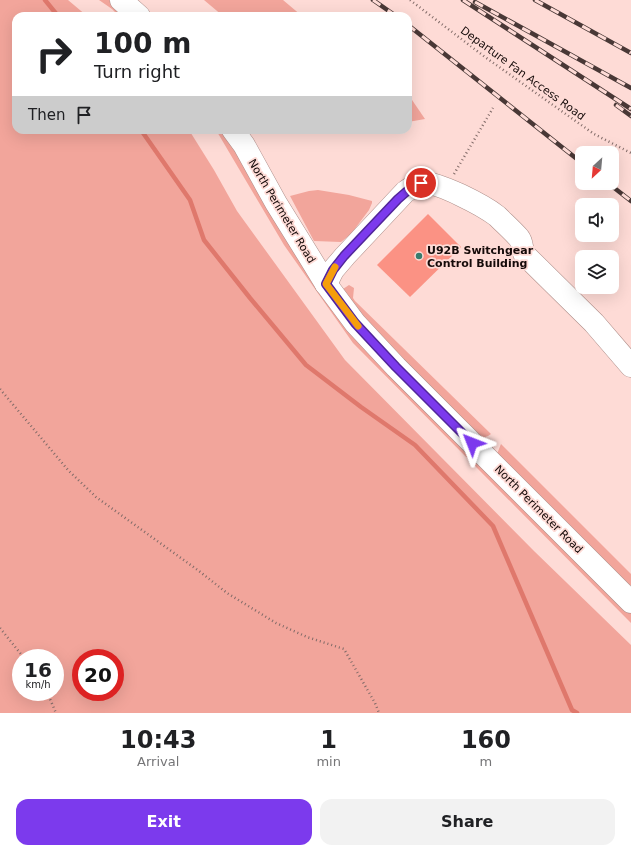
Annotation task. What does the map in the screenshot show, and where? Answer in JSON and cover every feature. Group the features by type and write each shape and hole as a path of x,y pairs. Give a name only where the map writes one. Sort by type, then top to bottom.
{"lane":[{"path":"121,0 134,12"},
{"name":"North Perimeter Road","path":"236,134 244,145 276,203 326,284 355,323 396,367 631,602"},
{"path":"326,284 333,270 344,256 405,192 413,186 421,183 436,185 481,206 496,216 519,238 523,253 594,323 631,366"}],"path":[{"name":"Departure Fan Access Road","path":"410,0 485,57 594,134 631,153"},
{"path":"445,188 493,108"},
{"path":"0,389 68,470 96,497 227,593 270,620 307,637 344,649 375,703 379,713"},
{"path":"0,628 17,649"},
{"path":"51,701 56,713"}],"shaded area":[{"path":"0,0 68,0 82,12 12,12 12,134 192,134 237,211 345,360 534,551 631,645 631,713 0,713"},
{"path":"99,0 109,0 122,12 115,12"},
{"path":"204,0 283,0 297,12 218,12"},
{"path":"412,100 425,119 412,121"},
{"path":"218,134 225,134 303,264 631,612 631,623 353,343 284,245"},
{"path":"318,190 349,195 372,201 369,210 351,234 341,242 314,241 290,196"},
{"path":"349,285 354,288 353,298 355,301 491,434 482,438 379,338 343,289"},
{"path":"501,444 631,574 631,585 629,585 497,454"}],"building":[{"name":"U92B Switchgear Control Building","path":"428,214 461,247 410,297 377,265"}],"waterway":[{"path":"45,0 55,12"},
{"path":"144,134 190,200 204,240 306,365 361,407 415,445 493,526 572,710 577,713"}],"railway":[{"path":"373,0 390,12"},
{"path":"463,0 631,109"},
{"path":"535,0 631,53"},
{"path":"475,2 631,88"},
{"path":"412,28 575,157"},
{"path":"616,105 631,116"},
{"path":"617,190 631,201"}],"slow traffic":[{"path":"335,267 326,284 358,326"}],"place":[{"name":"U92B Switchgear Control Building","path":"419,256"}],"route":[{"path":"421,183 413,186 405,192 344,256 333,270 326,284 355,323 396,367 472,443"}]}
